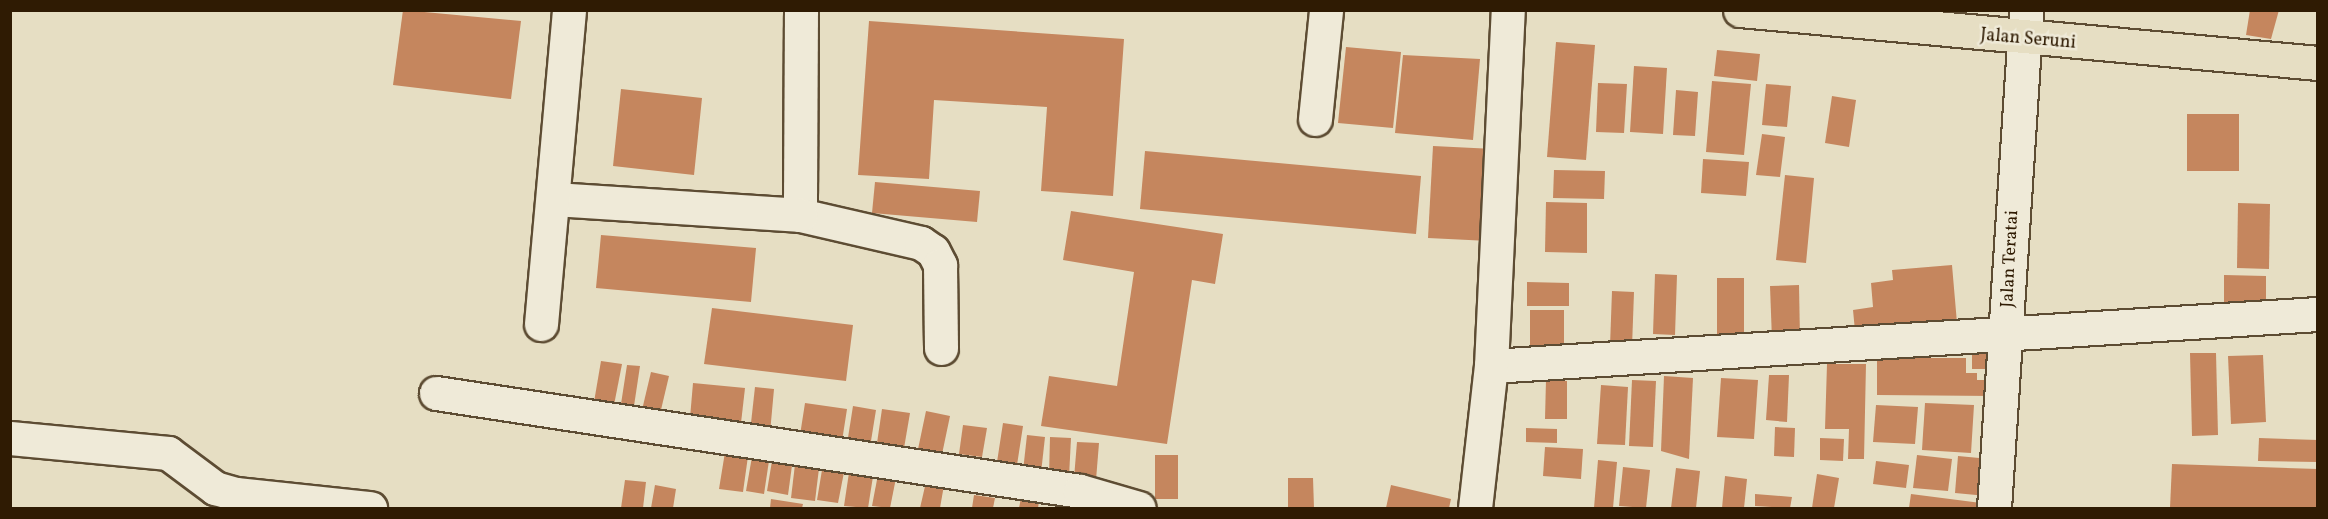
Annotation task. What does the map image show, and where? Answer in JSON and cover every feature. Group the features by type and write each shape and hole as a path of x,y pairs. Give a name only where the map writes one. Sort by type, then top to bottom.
{"main road":[{"name":"Jalan Seruni","path":"1740,10 2024,25 2318,63"}],"street":[{"path":"541,324 555,199 568,10"},
{"path":"800,215 801,10"},
{"path":"1475,508 1491,366 1508,10"},
{"path":"1315,119 1325,22"},
{"name":"Jalan Teratai","path":"1994,508 2007,331 2024,25"},
{"path":"555,199 800,215 921,243 933,251 940,265 940,348"},
{"path":"1491,366 2007,331 2318,314"},
{"path":"436,393 1080,491 1139,508"},
{"path":"10,438 168,453 215,488 236,494 370,508"}],"building":[{"path":"403,10 521,21 511,99 393,85"},
{"path":"2250,10 2279,10 2271,39 2246,35"},
{"path":"869,21 1124,39 1113,196 1041,191 1047,107 934,100 929,179 858,175"},
{"path":"1556,42 1595,45 1586,160 1547,157"},
{"path":"1346,47 1401,52 1393,128 1338,123"},
{"path":"1717,50 1760,54 1757,81 1714,76"},
{"path":"1403,55 1480,59 1473,140 1395,133"},
{"path":"1634,66 1667,68 1663,134 1630,132"},
{"path":"1712,81 1751,84 1744,155 1706,152"},
{"path":"1598,83 1627,84 1624,133 1596,132"},
{"path":"1766,84 1791,86 1787,127 1762,125"},
{"path":"621,89 702,98 694,175 613,166"},
{"path":"1676,90 1698,92 1695,136 1673,135"},
{"path":"1832,96 1856,100 1849,147 1825,143"},
{"path":"2187,114 2239,114 2239,171 2187,171"},
{"path":"1762,134 1785,137 1780,177 1756,175"},
{"path":"1433,146 1494,149 1489,241 1428,238"},
{"path":"1145,151 1421,176 1416,234 1140,209"},
{"path":"1703,159 1749,162 1746,196 1701,193"},
{"path":"1554,170 1605,171 1604,199 1553,198"},
{"path":"1785,175 1814,178 1806,263 1776,260"},
{"path":"875,182 980,191 977,222 872,213"},
{"path":"1546,202 1587,203 1587,253 1545,252"},
{"path":"2238,203 2270,204 2269,269 2237,268"},
{"path":"1071,211 1223,234 1215,284 1192,280 1167,444 1041,426 1049,376 1117,386 1134,272 1063,260"},
{"path":"601,235 756,248 751,302 596,288"},
{"path":"1952,265 1957,323 1855,331 1853,310 1873,307 1871,283 1893,280 1892,270"},
{"path":"1655,274 1677,275 1675,335 1653,334"},
{"path":"2224,275 2266,276 2266,308 2224,307"},
{"path":"1717,278 1744,278 1744,337 1717,337"},
{"path":"1527,282 1569,283 1569,306 1527,306"},
{"path":"1799,285 1800,339 1772,340 1770,286"},
{"path":"1612,291 1634,292 1632,347 1610,346"},
{"path":"712,308 853,325 846,381 704,364"},
{"path":"1530,310 1564,310 1564,358 1530,358"},
{"path":"1972,352 1994,352 1993,369 1972,369"},
{"path":"2190,353 2216,353 2218,435 2192,436"},
{"path":"2263,355 2266,422 2231,424 2228,356"},
{"path":"1877,358 1966,358 1966,373 1977,373 1977,380 1994,380 1993,396 1877,395"},
{"path":"601,361 622,364 614,405 594,402"},
{"path":"1827,364 1866,364 1864,459 1848,459 1849,429 1825,429"},
{"path":"627,365 640,366 634,406 621,404"},
{"path":"651,372 669,376 660,414 642,410"},
{"path":"1769,375 1789,375 1787,422 1766,420"},
{"path":"1664,376 1693,378 1689,459 1661,451"},
{"path":"1721,378 1758,380 1754,439 1717,437"},
{"path":"1546,380 1567,381 1567,419 1545,419"},
{"path":"1632,380 1656,381 1653,447 1629,446"},
{"path":"693,383 745,388 741,423 690,418"},
{"path":"1601,385 1628,387 1625,445 1597,444"},
{"path":"755,387 774,389 770,433 750,432"},
{"path":"805,403 847,409 842,441 800,435"},
{"path":"1925,403 1974,405 1971,453 1922,450"},
{"path":"1876,405 1918,407 1915,444 1873,442"},
{"path":"853,406 876,410 870,447 847,444"},
{"path":"882,409 910,413 903,454 876,450"},
{"path":"926,411 950,416 941,459 917,454"},
{"path":"1003,423 1023,426 1017,465 997,462"},
{"path":"963,425 987,428 982,457 959,454"},
{"path":"1775,427 1795,428 1794,457 1774,456"},
{"path":"1526,428 1557,429 1557,443 1526,442"},
{"path":"1027,435 1045,437 1041,473 1023,471"},
{"path":"1050,437 1071,438 1069,477 1049,477"},
{"path":"1820,438 1844,439 1843,461 1820,460"},
{"path":"2259,438 2318,440 2318,462 2258,461"},
{"path":"1077,442 1099,443 1096,480 1074,478"},
{"path":"726,446 749,449 743,492 719,489"},
{"path":"1545,447 1583,449 1581,479 1543,476"},
{"path":"753,451 770,454 764,494 746,491"},
{"path":"773,455 793,458 788,495 767,491"},
{"path":"1155,455 1178,455 1178,499 1155,499"},
{"path":"1917,455 1952,459 1948,491 1913,488"},
{"path":"796,456 820,460 815,501 791,498"},
{"path":"1958,456 1990,459 1987,496 1955,493"},
{"path":"1598,460 1617,462 1613,508 1594,508"},
{"path":"1876,461 1909,465 1906,488 1873,484"},
{"path":"823,464 845,467 838,503 817,500"},
{"path":"2172,464 2318,469 2318,508 2170,508"},
{"path":"850,466 874,470 868,508 844,506"},
{"path":"1623,467 1650,470 1646,508 1619,506"},
{"path":"1676,468 1700,471 1696,508 1671,508"},
{"path":"879,469 897,473 890,508 872,506"},
{"path":"1817,474 1839,478 1834,508 1812,508"},
{"path":"1725,476 1747,479 1744,508 1722,508"},
{"path":"1288,478 1313,478 1314,508 1288,508"},
{"path":"625,480 646,482 643,508 621,508"},
{"path":"926,482 944,485 940,508 920,508"},
{"path":"655,485 676,489 673,508 651,508"},
{"path":"1391,485 1451,499 1449,508 1386,508"},
{"path":"1755,494 1792,497 1790,508 1755,506"},
{"path":"1911,494 1981,503 1980,508 1909,508"},
{"path":"974,495 995,498 993,508 972,508"},
{"path":"1021,498 1039,501 1038,508 1019,508"},
{"path":"771,499 803,504 802,508 770,508"}]}
